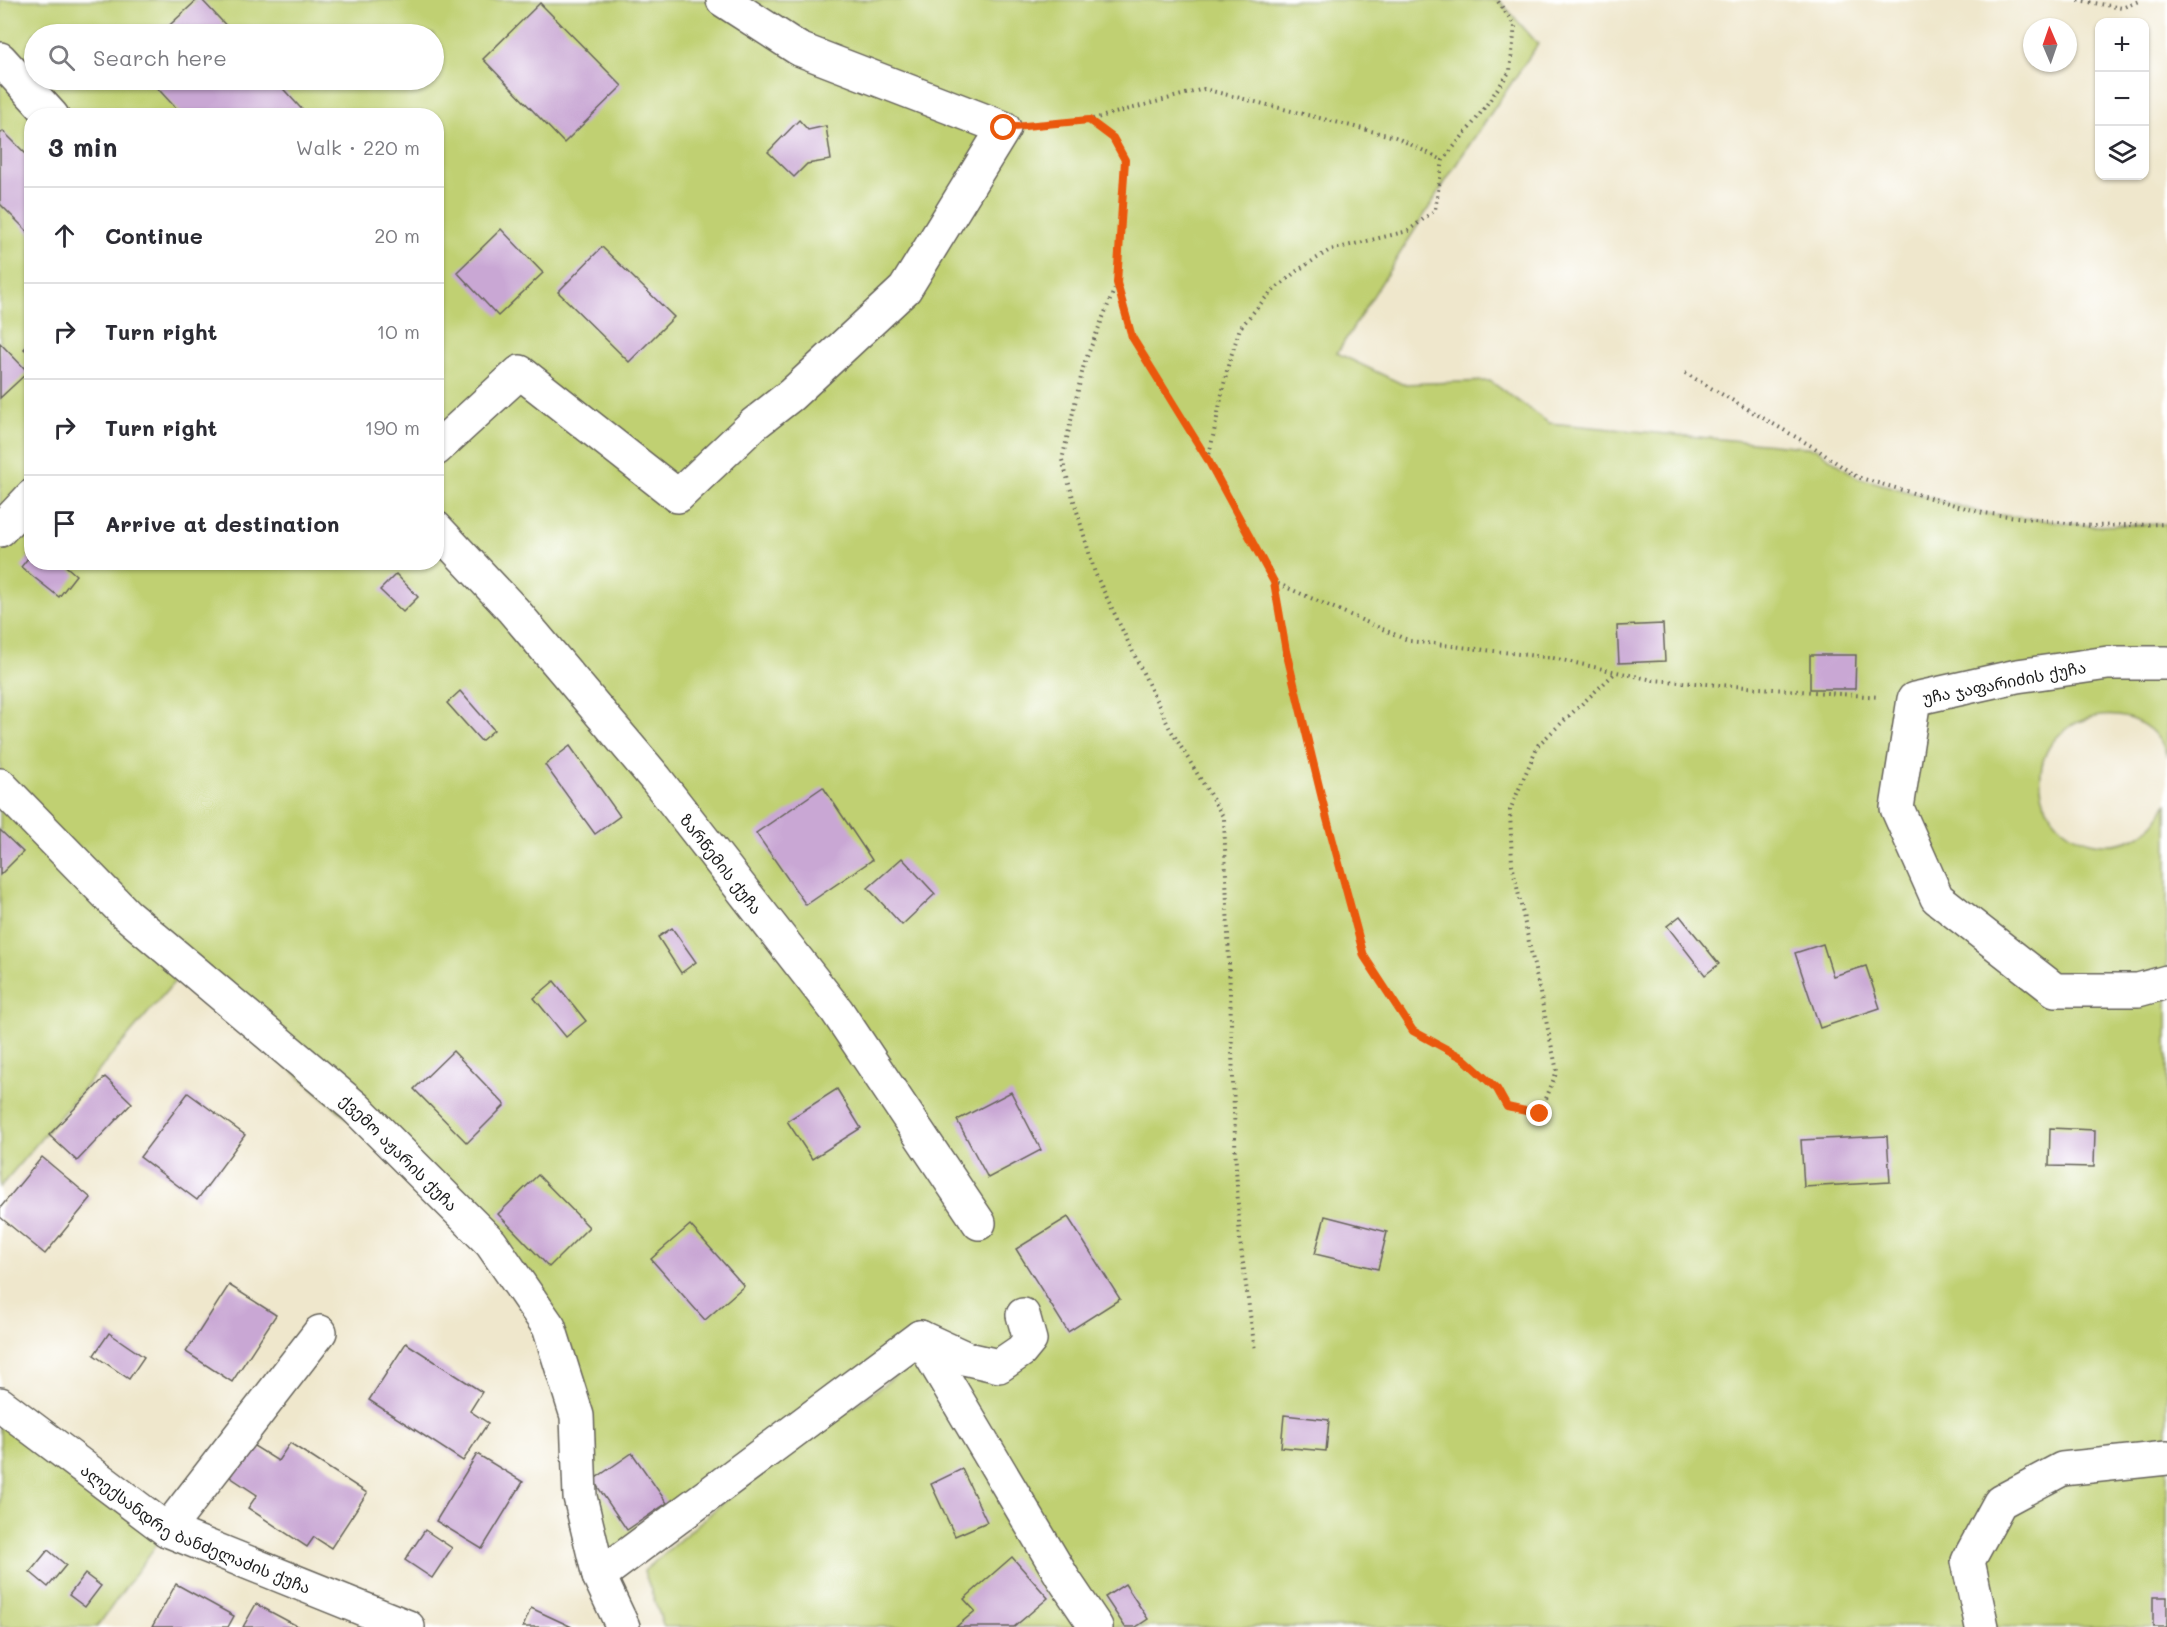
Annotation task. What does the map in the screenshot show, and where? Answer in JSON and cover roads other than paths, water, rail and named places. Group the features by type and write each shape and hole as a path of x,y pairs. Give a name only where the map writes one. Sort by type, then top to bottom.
{"street":[{"path":"444,442 520,372 678,496 754,423 790,395 905,289 1004,128 799,49 723,0"},
{"path":"0,58 24,85"},
{"path":"29,90 45,108"},
{"path":"0,530 24,504"},
{"name":"ზარწემის ქუჩა","path":"444,537 513,610 656,779 837,1011 979,1223"},
{"name":"უჩა ჯაფარიძის ქუჩა","path":"2167,663 2108,663 2017,676 1914,699 1897,808 1937,898 2055,990 2138,990 2167,982"},
{"name":"ქვემო აჟარის ქუჩა","path":"0,785 126,914 355,1107 491,1244 549,1327 553,1338 577,1416 580,1497 598,1576 622,1627"},
{"path":"920,1337 968,1359 999,1366 1021,1351 1030,1340 1023,1315"},
{"path":"166,1530 320,1332"},
{"path":"598,1576 920,1337"},
{"path":"920,1337 1063,1578 1096,1627"},
{"name":"ალექსანდრე ბანძელაძის ქუჩა","path":"0,1404 166,1530 408,1627"},
{"path":"1982,1627 1968,1560 2000,1502 2062,1469 2167,1458"}]}
